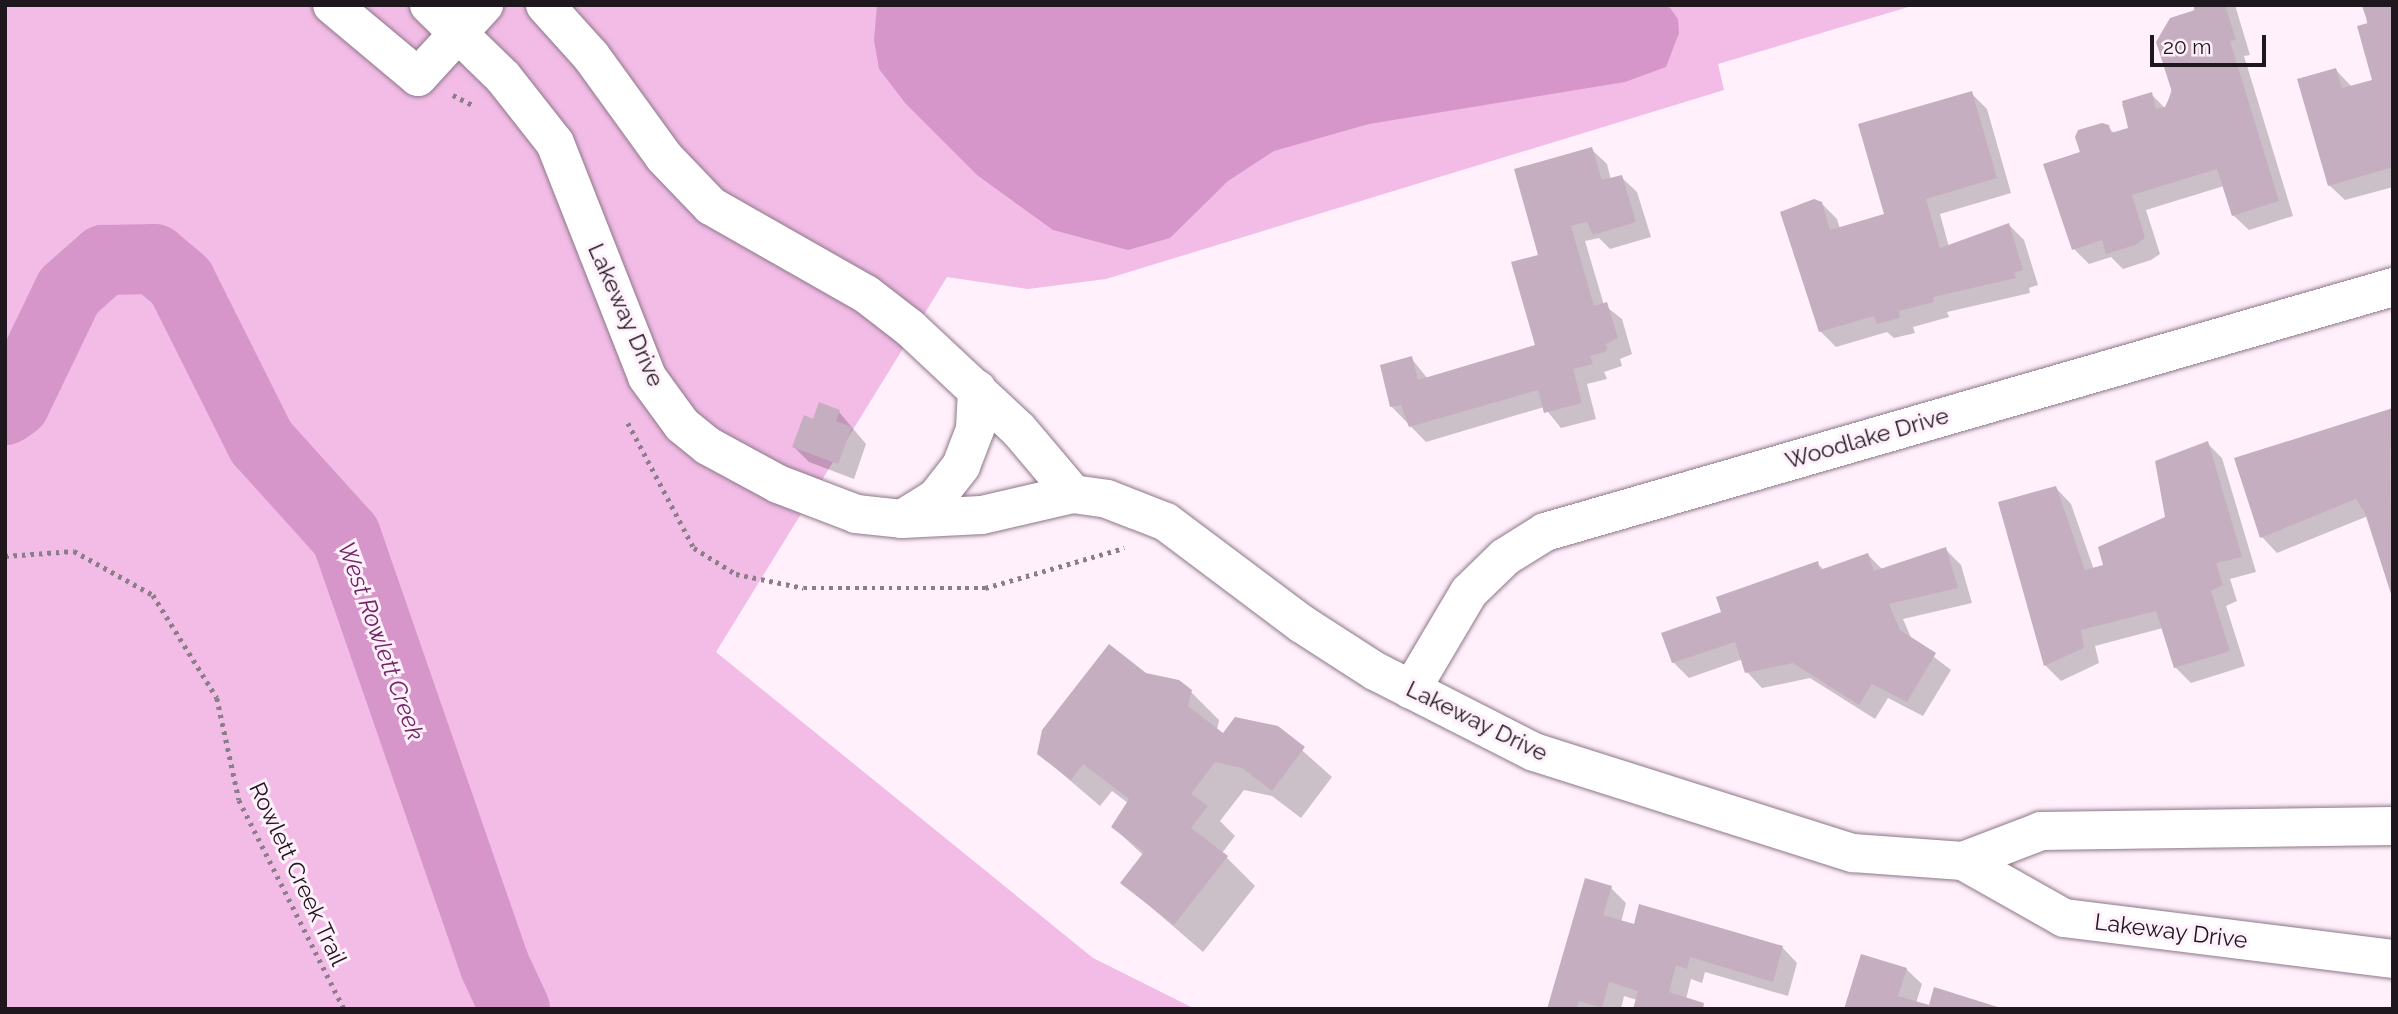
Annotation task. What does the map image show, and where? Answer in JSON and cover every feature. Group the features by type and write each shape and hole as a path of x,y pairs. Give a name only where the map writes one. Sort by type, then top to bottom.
{"street":[{"path":"332,5 418,77 484,5"},
{"name":"Lakeway Drive","path":"429,5 503,77 555,143 648,377 682,425 708,446 778,484 856,514 902,519 982,515 1073,494 1107,499 1166,522 1302,624 1411,690 1534,752 1853,853 1963,861 2041,831 2393,826"},
{"path":"545,5 591,56 664,157 711,206 866,294 977,389 1019,430 1073,494"},
{"name":"Woodlake Drive","path":"1411,690 1469,592 1504,557 1545,532 2393,287"},
{"path":"902,519 936,498 961,466 975,429 977,389"},
{"name":"Lakeway Drive","path":"1963,861 2064,918 2393,959"}],"path":[{"path":"1012,582 1128,547"},
{"name":"Rowlett Creek Trail","path":"5,556 74,551 153,595 216,698 239,800 344,1009"}],"shaded area":[{"path":"5,5 1915,5 1718,64 1724,90 1106,279 1028,289 947,277 716,652 1093,958 1195,1009 5,1009"},
{"path":"877,5 1668,5 1678,19 1679,33 1666,67 1625,82 1369,124 1274,151 1228,181 1170,238 1128,250 1053,230 977,175 906,104 879,69 874,40"}],"building":[{"path":"2193,5 2225,5 2236,40 2230,41 2279,201 2232,216 2217,169 2132,195 2145,238 2135,245 2106,254 2102,240 2072,250 2043,164 2080,152 2075,137 2078,130 2102,123 2109,125 2111,133 2128,128 2122,101 2152,92 2156,109 2165,107 2172,92 2156,42 2170,18 2195,10"},
{"path":"2393,5 2393,167 2328,186 2297,79 2336,68 2342,88 2372,80 2357,26 2368,23 2362,6"},
{"path":"1972,91 1997,178 1926,199 1940,248 2009,223 2023,270 2014,273 2016,278 1933,297 1934,302 1899,311 1900,318 1877,324 1874,316 1819,332 1780,212 1814,199 1822,202 1830,230 1884,214 1858,124"},
{"path":"1592,147 1602,180 1622,175 1636,222 1593,235 1587,222 1571,226 1594,306 1607,302 1618,338 1606,344 1607,351 1590,356 1593,364 1573,369 1582,403 1544,413 1538,390 1409,427 1401,405 1390,407 1380,365 1412,356 1418,380 1535,345 1511,262 1538,255 1514,169"},
{"path":"819,402 840,410 836,421 852,427 838,464 792,447 804,415 813,419"},
{"path":"2393,408 2390,455 2392,597 2365,513 2356,499 2260,538 2234,458"},
{"path":"2208,441 2242,557 2216,563 2223,585 2211,591 2230,651 2174,668 2156,611 2081,630 2084,648 2044,666 1998,502 2056,486 2085,570 2103,565 2098,547 2165,517 2155,461"},
{"path":"1946,547 1958,588 1889,604 1900,630 1936,653 1907,702 1872,684 1859,705 1793,663 1745,673 1735,642 1672,663 1661,633 1721,612 1716,597 1818,561 1820,570 1868,553 1874,571"},
{"path":"1109,644 1146,673 1179,680 1192,690 1188,706 1223,733 1235,717 1278,726 1305,747 1272,791 1242,768 1215,762 1191,794 1208,806 1191,828 1228,856 1174,925 1120,883 1144,852 1111,827 1129,799 1083,764 1071,780 1037,754 1042,730"},
{"path":"1585,878 1612,886 1603,915 1634,924 1639,904 1783,946 1773,982 1690,957 1687,969 1676,965 1669,992 1704,1003 1703,1009 1633,1009 1638,991 1609,982 1602,1008 1579,1001 1576,1009 1547,1009"},
{"path":"1861,954 1907,968 1898,996 1929,1005 1934,987 2004,1009 1844,1009"}],"waterway":[{"name":"West Rowlett Creek","path":"5,410 15,403 69,291 104,260 154,259 181,282 261,442 346,536 494,964 515,1009"}]}
